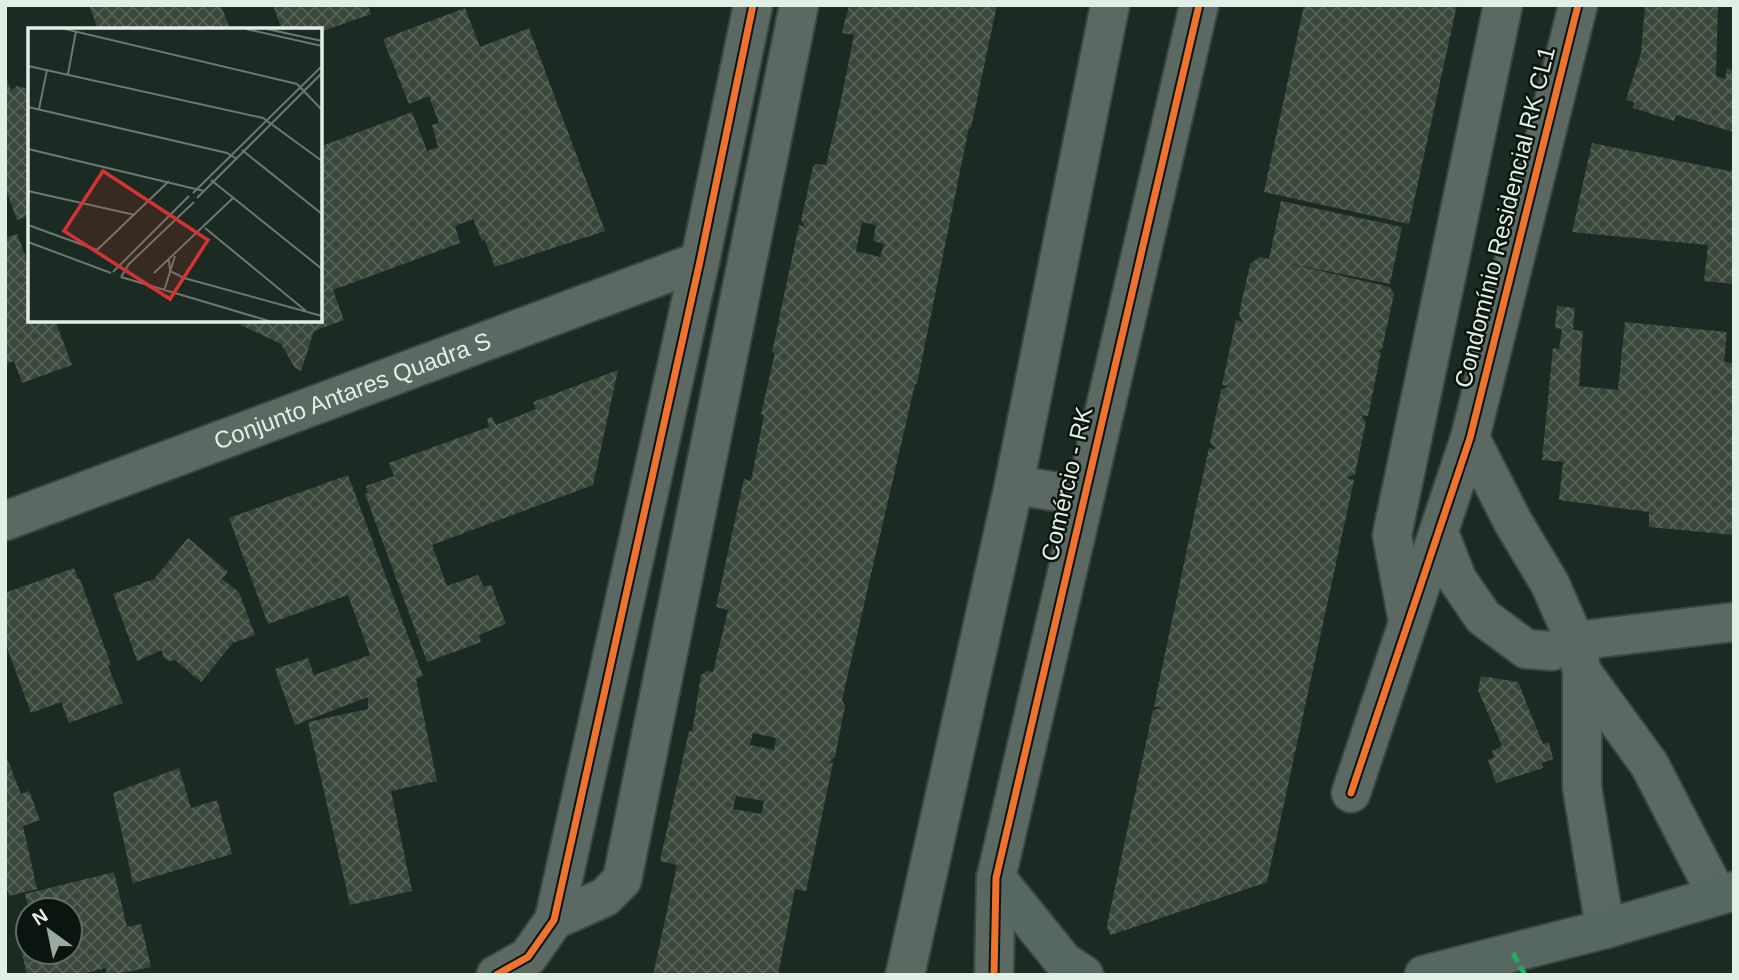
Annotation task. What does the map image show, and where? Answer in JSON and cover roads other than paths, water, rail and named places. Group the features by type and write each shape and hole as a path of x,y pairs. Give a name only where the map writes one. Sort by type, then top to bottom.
{"main road":[{"path":"996,878 1064,962 1084,975"},
{"path":"1438,972 1605,929 1726,893"}],"street":[{"path":"496,975 528,957 554,920 700,261 753,5"},
{"path":"554,920 605,897 622,880 799,5"},
{"name":"Comércio - RK","path":"905,975 1014,485 1110,5"},
{"name":"Comércio - RK","path":"994,975 996,878 1199,5"},
{"path":"1408,624 1392,535 1503,5"},
{"name":"Condomínio Residencial RK CL1","path":"1351,793 1471,438 1578,5"},
{"name":"Conjunto Antares Quadra S","path":"5,521 700,261"},
{"path":"1471,438 1513,522 1550,584 1579,656 1649,764 1726,893"},
{"path":"1014,485 1084,496"},
{"path":"1439,533 1457,579 1483,617 1526,649 1552,650 1579,656 1734,622"},
{"path":"1579,656 1581,787 1605,929"}]}
